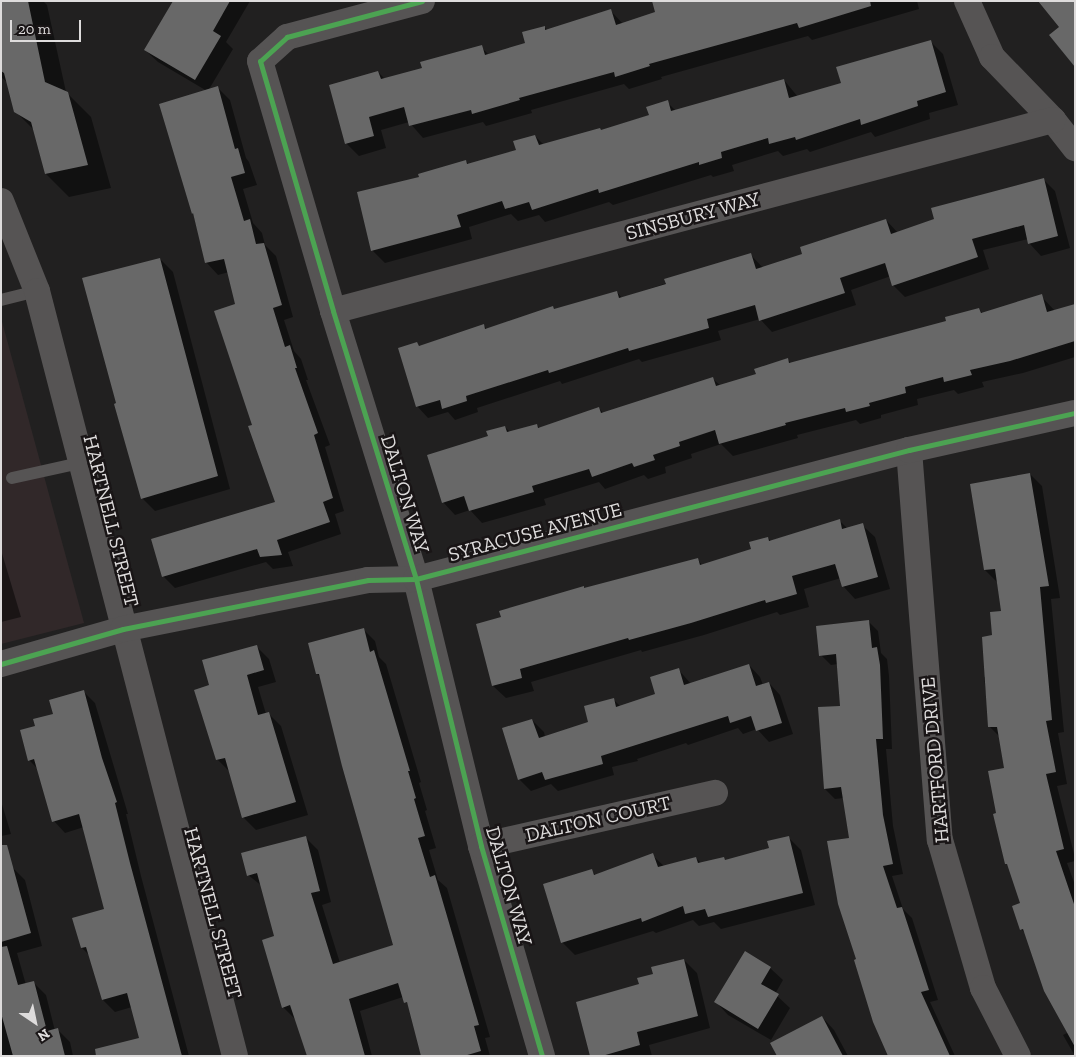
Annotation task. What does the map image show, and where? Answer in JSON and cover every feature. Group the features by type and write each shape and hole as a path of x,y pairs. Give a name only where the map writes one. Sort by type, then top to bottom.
{"street":[{"name":"DALTON WAY","path":"422,1 287,37 260,60 333,311 416,579 481,846 542,1056"},
{"path":"967,1 992,56 1053,120 1075,148"},
{"name":"SINSBURY WAY","path":"333,311 1053,120"},
{"name":"HARTNELL STREET","path":"1,201 37,291 235,1056"},
{"name":"SYRACUSE AVENUE","path":"1,664 123,629 368,580 416,579 909,450 1075,413"},
{"name":"HARTFORD DRIVE","path":"909,450 940,840 983,988 1018,1056"},
{"name":"DALTON COURT","path":"481,846 714,792"}],"lane":[{"path":"1,300 37,291"},
{"path":"12,478 80,463"}],"shaded area":[{"path":"1,318 84,623 1,644"}],"building":[{"path":"1,1 28,1 45,82 68,92 88,165 45,174 31,122 14,112 4,73 1,71"},
{"path":"173,1 230,1 213,31 221,36 195,80 144,50"},
{"path":"652,1 870,1 871,6 799,28 797,23 649,64 650,66 615,77 614,72 519,98 520,100 472,114 471,110 409,126 404,107 369,117 374,136 345,144 329,85 378,71 381,79 422,68 420,62 482,45 485,55 525,43 522,32 545,26 545,30 611,9 616,25 655,12"},
{"path":"1038,1 1075,1 1075,67 1049,35 1059,27"},
{"path":"931,40 946,92 917,101 918,106 861,125 860,119 796,140 795,137 769,144 768,138 721,152 722,158 699,165 699,162 599,193 598,189 532,210 529,202 505,209 502,201 457,215 461,227 371,251 357,192 419,177 418,174 466,160 467,164 516,150 513,141 535,135 539,145 600,128 601,130 649,115 646,107 668,100 671,111 784,79 789,98 841,83 836,67"},
{"path":"218,86 235,149 238,148 245,173 231,177 244,221 250,219 256,244 264,243 282,305 273,308 285,347 290,345 297,368 295,368 318,433 314,435 333,498 323,502 330,522 277,540 282,555 260,557 257,549 162,577 151,539 275,502 248,426 252,425 214,311 235,304 224,259 205,263 193,213 159,104"},
{"path":"1044,178 1058,236 1028,244 1024,225 972,239 978,257 892,286 885,263 840,278 845,293 759,321 755,305 707,319 709,328 629,351 628,348 549,373 548,370 466,396 467,401 442,409 440,400 416,407 398,348 417,342 419,346 484,324 485,329 553,306 554,309 617,291 619,298 666,284 664,279 751,253 756,269 802,254 800,247 886,219 891,234 934,219 931,208"},
{"path":"160,258 218,476 141,499 114,404 116,403 82,278"},
{"path":"1042,294 1047,312 1075,304 1075,341 1010,361 970,370 972,375 944,382 943,377 905,387 906,393 869,403 870,406 846,412 845,408 785,423 786,425 719,444 715,430 679,442 680,446 653,455 655,460 634,467 632,463 592,477 589,469 532,486 534,492 469,511 464,496 442,503 427,455 488,436 486,431 505,426 507,432 537,424 538,428 599,407 601,413 713,377 716,386 756,374 754,369 788,358 789,363 946,321 945,317 979,308 981,313"},
{"path":"1030,473 1049,586 1040,587 1052,720 1046,721 1056,772 1046,774 1064,849 1056,851 1075,907 1075,1047 1044,991 1023,929 1020,930 1012,906 1020,903 1007,864 1005,864 993,814 996,813 988,771 1004,768 997,727 988,727 982,637 992,635 990,612 1001,611 995,569 984,570 970,484"},
{"path":"840,519 842,529 863,523 878,577 842,587 835,564 792,576 797,594 766,603 765,600 691,623 629,640 628,638 520,669 522,678 492,686 476,624 501,617 499,611 584,586 584,588 698,558 700,565 751,549 749,542 768,537 769,541"},
{"path":"869,620 872,648 877,647 880,665 883,739 876,739 883,815 893,864 883,866 897,908 902,907 929,990 921,992 950,1056 888,1056 873,1022 854,960 856,959 838,904 827,841 849,838 841,787 824,789 818,707 840,706 836,654 819,656 816,626"},
{"path":"364,628 370,652 374,650 410,771 408,771 416,798 414,799 425,836 418,838 430,877 435,875 479,1025 474,1026 481,1051 464,1056 421,1056 407,1002 404,1003 398,983 349,999 365,1056 307,1056 290,1005 282,1008 262,940 274,936 257,873 247,876 241,853 306,836 320,891 311,893 333,964 393,945 342,766 319,674 316,674 308,643"},
{"path":"257,645 264,670 247,675 258,715 269,712 296,802 242,818 225,758 216,760 194,690 209,685 202,660"},
{"path":"749,664 756,686 769,682 782,723 756,731 751,716 730,723 728,716 601,756 603,764 545,780 542,772 518,780 502,728 532,719 539,738 588,722 584,706 614,698 616,707 655,694 650,677 679,668 684,685"},
{"path":"84,690 102,758 117,802 115,803 130,863 182,1056 96,1056 95,1049 139,1038 127,993 102,1000 86,947 81,948 72,918 104,909 79,814 52,822 34,759 28,761 20,730 35,726 33,719 53,714 49,700"},
{"path":"789,836 803,893 708,917 705,909 685,914 683,906 642,922 641,918 561,943 543,884 592,869 594,875 653,853 658,867 696,857 698,863 724,857 725,860 769,848 767,841"},
{"path":"1,845 7,845 31,933 1,942"},
{"path":"7,946 18,985 34,981 47,1031 58,1028 65,1056 13,1056 1,1013 1,947"},
{"path":"745,951 771,967 761,984 779,994 758,1029 714,1002"},
{"path":"684,959 698,1016 637,1032 640,1045 602,1056 590,1056 576,1002 639,984 637,978 653,974 651,967"},
{"path":"822,1016 843,1056 777,1056 770,1043"}],"cycle path":[{"path":"422,1 287,37 260,61 333,311 416,579 481,846 542,1056"},
{"path":"1,664 123,629 368,580 416,579 909,450 1075,413"}]}
